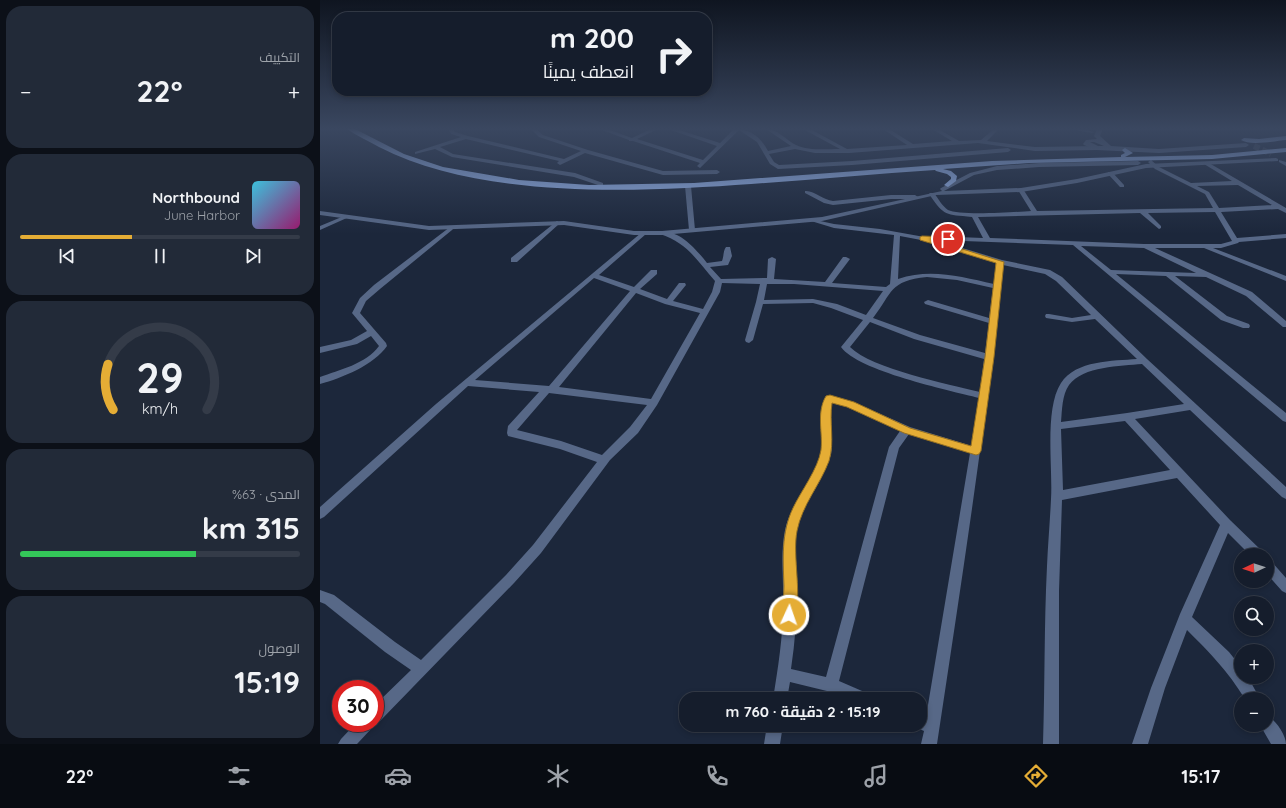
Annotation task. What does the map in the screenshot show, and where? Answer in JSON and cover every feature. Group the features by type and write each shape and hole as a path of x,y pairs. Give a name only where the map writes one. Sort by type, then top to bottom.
{"highway":[{"path":"430,164 456,171 528,184 565,187 688,186 991,164"},
{"path":"453,164 506,175 550,181 612,186 716,180 928,164"},
{"path":"927,169 952,174 954,180 948,185"}],"street":[{"path":"505,164 575,175 601,184"},
{"path":"545,170 559,164"},
{"path":"630,164 663,173 717,172"},
{"path":"696,172 702,164"},
{"path":"772,164 788,167 837,164"},
{"path":"1152,164 1191,184 1209,196 1216,210 1236,240"},
{"path":"320,213 422,228 450,229 557,223 587,225 642,234 662,233 813,220 846,214 915,197 934,194 1021,190 1060,184 1158,164"},
{"path":"1207,164 1286,211"},
{"path":"934,194 948,185 972,174 997,168 1039,165 1212,164"},
{"path":"1110,173 1122,186"},
{"path":"1191,184 1238,182"},
{"path":"688,186 692,230"},
{"path":"1021,190 1036,214"},
{"path":"807,192 831,203 891,197 915,197"},
{"path":"934,194 942,208 947,212 974,215 1216,210 1280,207"},
{"path":"1142,211 1159,227"},
{"path":"974,215 988,240"},
{"path":"320,228 346,217"},
{"path":"813,220 834,226 922,238 1076,245 1229,245 1236,242 1236,240 1286,236"},
{"path":"514,260 557,223"},
{"path":"320,381 380,353 383,346 382,344 356,313 363,300 377,287 450,229"},
{"path":"662,233 674,236 688,244 704,266 719,281 767,280 891,287 915,276 930,275 998,287"},
{"path":"320,514 376,461 562,300 642,234"},
{"path":"897,234 891,287 870,318 858,329 845,347 849,352 888,370 983,396"},
{"path":"922,238 1000,262 1032,268 1053,275 1059,279 1286,494"},
{"path":"1076,245 1286,418"},
{"path":"1144,246 1249,294 1286,325"},
{"path":"1203,246 1286,279"},
{"path":"704,266 725,263 728,256 728,248"},
{"path":"827,284 846,258"},
{"path":"749,340 772,259"},
{"path":"927,720 976,451 994,322 1000,262"},
{"path":"604,460 561,445 512,433 512,429 549,390 635,290 654,272"},
{"path":"1108,272 1209,275"},
{"path":"593,275 668,302 706,312"},
{"path":"1169,275 1224,318 1246,326"},
{"path":"384,707 510,579 532,554 604,460 634,430 654,403 706,312 716,292 719,281"},
{"path":"668,302 682,285"},
{"path":"760,302 813,301 845,308 917,337 989,357"},
{"path":"928,302 994,322"},
{"path":"1049,316 1072,320 1097,316"},
{"path":"320,350 354,342 372,332"},
{"path":"1051,744 1054,540 1057,496 1057,426 1059,394 1064,385 1075,375 1085,370 1102,366 1144,361"},
{"path":"466,383 618,396 654,403"},
{"path":"781,692 790,600 789,546 791,530 798,510 823,462 826,450 825,425 827,403 830,399 840,401 907,430 976,451"},
{"path":"1057,426 1127,417 1192,406"},
{"path":"1127,417 1226,524 1251,548"},
{"path":"831,685 894,447 907,430"},
{"path":"1057,496 1179,473"},
{"path":"1140,744 1158,688 1185,619 1226,524"},
{"path":"1274,572 1286,587"},
{"path":"320,596 329,600 390,647 422,669"},
{"path":"1185,619 1224,657 1237,673 1249,692"},
{"path":"784,674 831,685 848,692"},
{"path":"927,730 930,744"},
{"path":"346,744 358,732"},
{"path":"772,744 774,732"},
{"path":"1273,732 1280,744"}],"route":[{"path":"789,615 789,546 791,530 798,510 823,462 826,450 825,425 827,403 830,399 835,399 850,404 907,430 976,451 994,322 1000,262 922,238 948,239"}]}
